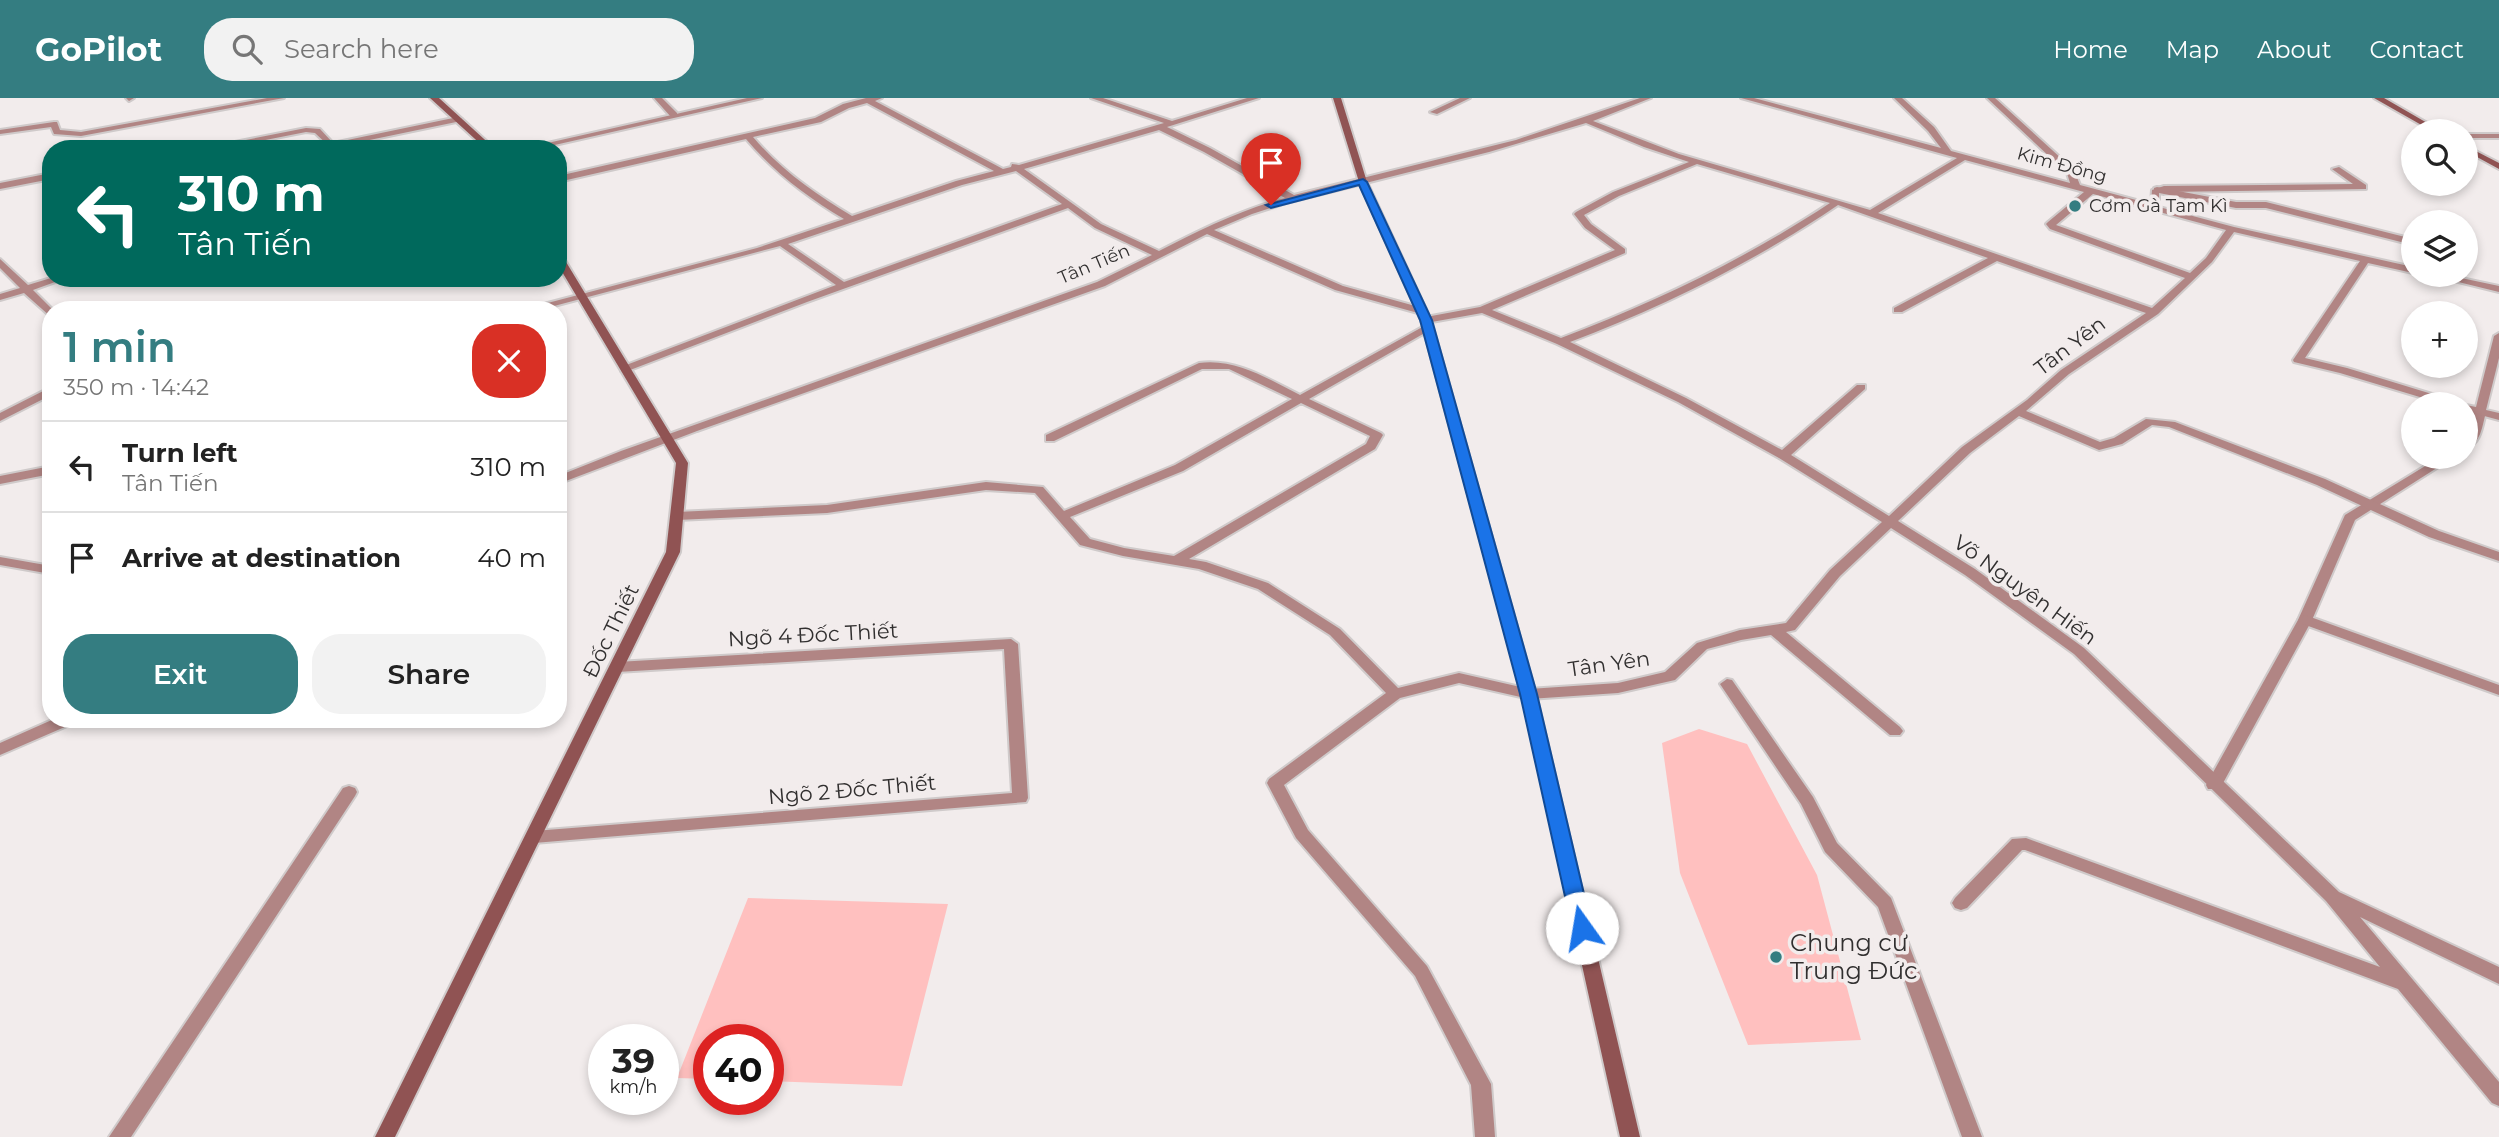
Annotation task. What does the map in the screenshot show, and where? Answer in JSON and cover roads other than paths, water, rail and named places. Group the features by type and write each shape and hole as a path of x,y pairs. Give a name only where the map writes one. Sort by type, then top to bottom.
{"street":[{"path":"0,132 54,124 57,132 81,134 280,98"},
{"path":"434,98 481,140"},
{"path":"658,98 674,115"},
{"path":"564,140 758,98"},
{"path":"567,177 818,120 846,106 878,98"},
{"path":"1096,98 1172,123"},
{"path":"559,301 781,243 1015,166 1074,153 1255,98"},
{"path":"1337,98 1363,182 1425,320 1529,694 1630,1137"},
{"path":"1434,112 1466,98"},
{"name":"Tân Tiến","path":"567,476 666,437 827,383 1055,301 1130,272 1205,230 1292,198 1507,146 1589,122 1647,98"},
{"name":"Kim Đồng","path":"1745,98 2232,229 2401,267"},
{"path":"1898,98 1931,129 1948,152"},
{"path":"1991,98 2071,173 2076,187"},
{"path":"2378,98 2416,119"},
{"path":"867,100 1000,171"},
{"path":"359,140 458,119"},
{"path":"1589,122 1695,162 1872,213 2154,312"},
{"path":"1160,127 1292,198"},
{"path":"252,140 306,130 317,131 325,140"},
{"path":"2478,136 2499,136"},
{"path":"749,137 766,158 810,194 851,219"},
{"path":"2478,155 2499,166"},
{"path":"1872,213 1964,157"},
{"path":"1062,516 1179,468 1299,401 1425,320 1483,310 1622,251 1588,226 1579,214 1616,194 1695,162"},
{"path":"1015,166 1098,226 1159,255"},
{"path":"2157,190 2363,187 2336,169"},
{"path":"0,186 42,178"},
{"path":"2155,208 2157,190"},
{"path":"2157,190 2236,205 2266,205 2401,239"},
{"path":"2091,191 2051,224 2053,228 2189,276"},
{"path":"1561,342 1694,288 1796,231 1837,202"},
{"path":"625,369 1069,205"},
{"name":"Tân Yên","path":"1485,1137 1481,1084 1421,971 1302,834 1275,783 1395,694 1459,678 1529,694 1618,688 1670,676 1702,646 1740,635 1790,627 1835,573 1966,450 2018,412 2065,372 2154,312 2189,276 2209,260 2232,229"},
{"path":"1205,230 1339,288 1425,320"},
{"path":"781,243 844,286"},
{"path":"1898,310 1995,258"},
{"path":"2366,259 2298,360 2343,370 2415,392"},
{"path":"0,262 42,305"},
{"name":"Đốc Thiết","path":"385,1137 673,552 682,463 567,272"},
{"path":"0,297 42,284"},
{"path":"2478,284 2499,289"},
{"name":"Võ Nguyên Hiến","path":"1483,310 1561,342 1682,400 1783,455 1970,572 2079,651 2214,785 2332,896 2499,1097"},
{"path":"2478,419 2499,336"},
{"path":"1051,438 1206,364 1231,366 1299,401 1371,430 1377,435 1375,442 1177,560"},
{"path":"1783,455 1861,387"},
{"path":"0,418 42,395"},
{"path":"2018,412 2099,446 2138,432 2150,421 2171,424 2372,505 2434,534 2499,557"},
{"path":"2480,412 2499,417"},
{"path":"2214,785 2305,620 2350,518 2429,469"},
{"path":"0,480 42,472"},
{"path":"677,516 827,509 986,486 1039,490 1085,542 1123,552 1201,565 1263,586 1335,632 1395,694"},
{"path":"0,561 42,568"},
{"path":"2305,620 2499,690"},
{"path":"1774,629 1895,731"},
{"name":"Ngõ 4 Đốc Thiết","path":"617,667 1011,644"},
{"name":"Ngõ 2 Đốc Thiết","path":"534,837 1020,798 1011,644"},
{"path":"1727,684 1807,801 1831,847 1885,903 1972,1137"},
{"path":"0,749 48,728"},
{"path":"119,1137 349,792"},
{"path":"1961,903 2018,844 2025,844 2403,983"},
{"path":"2332,896 2499,976"}],"place":[{"name":"Cơm Gà Tam Kì","path":"2075,206"},
{"name":"Chung cư Trung Đức","path":"1776,957"}]}
